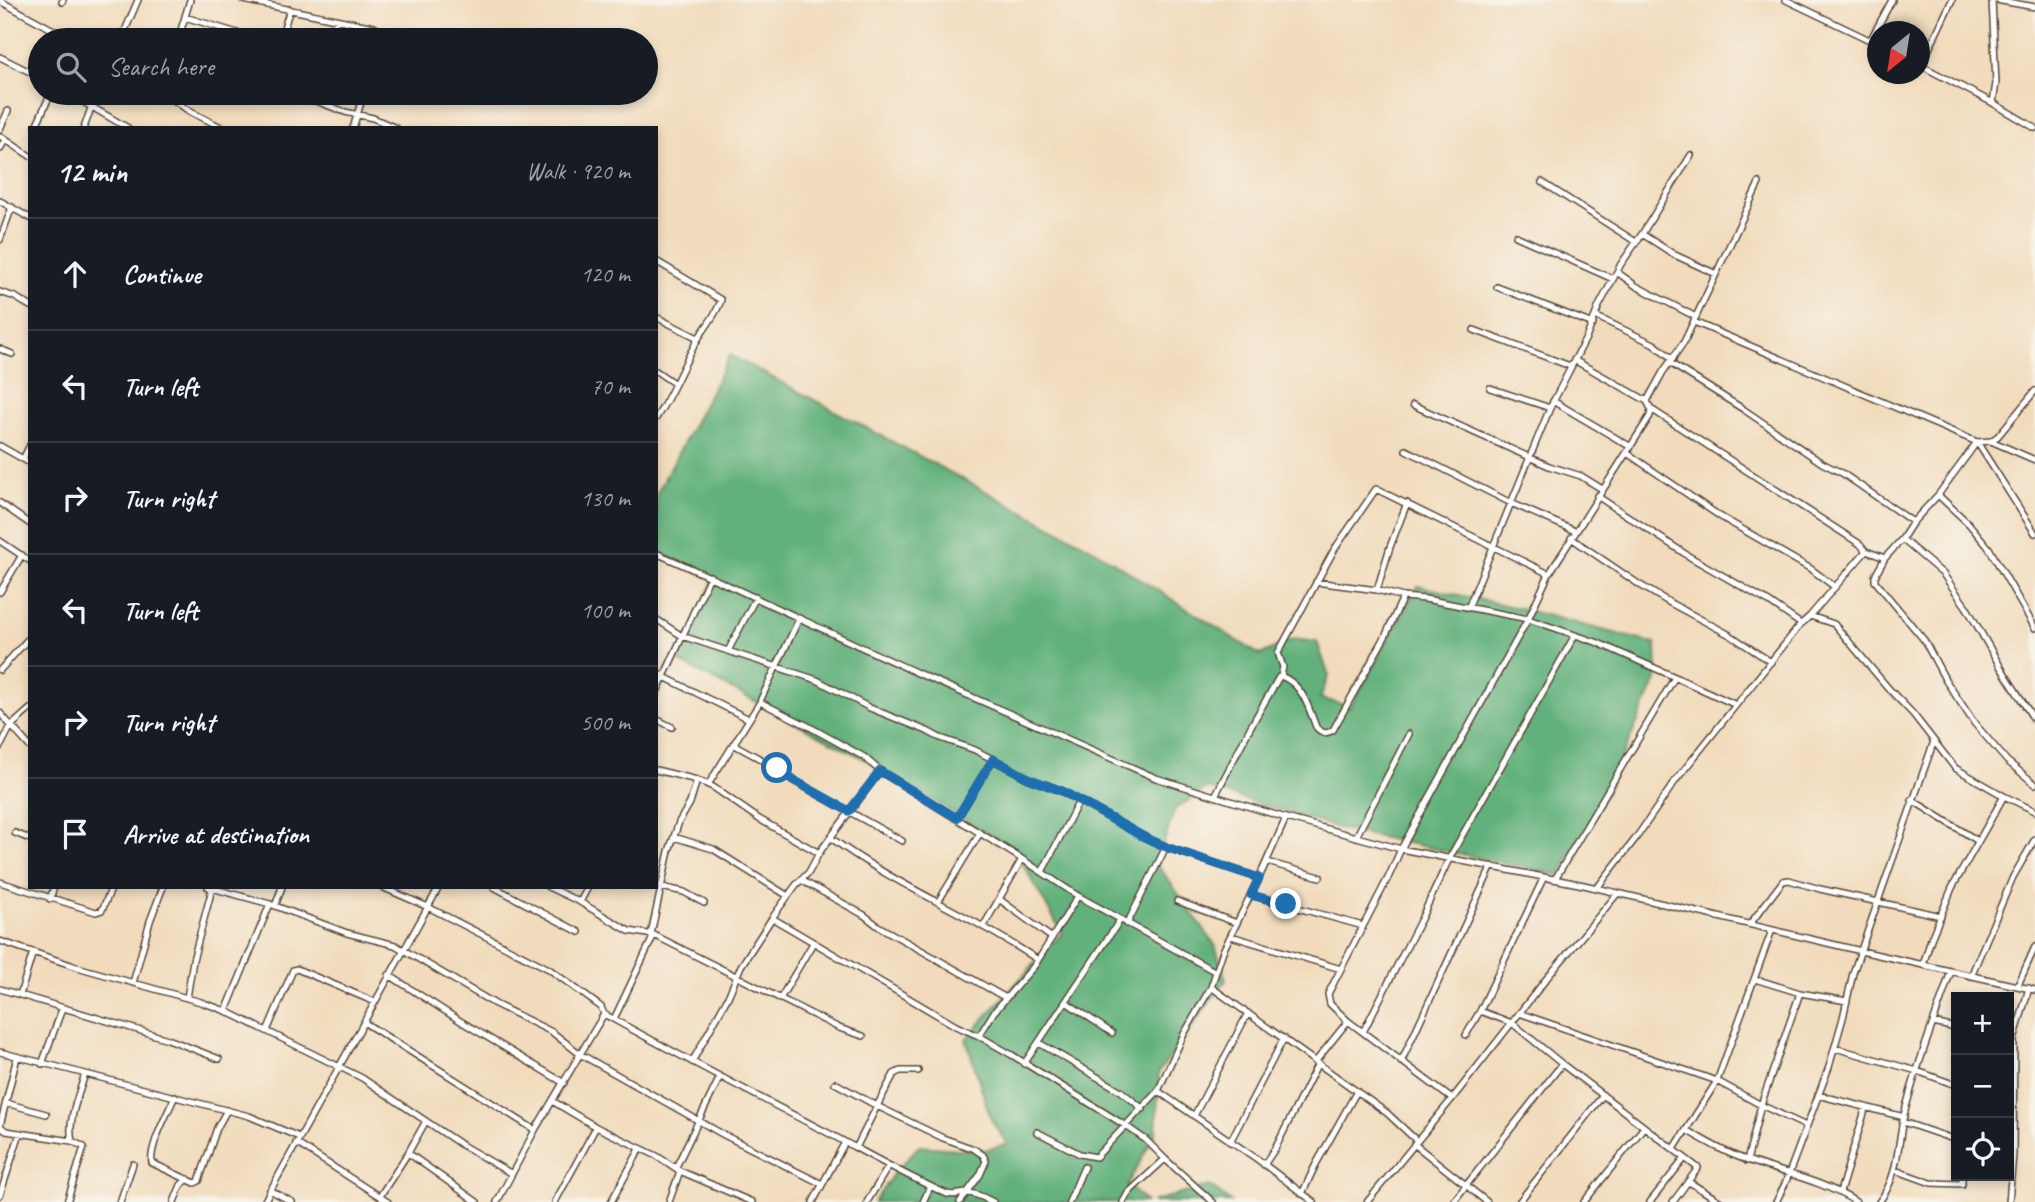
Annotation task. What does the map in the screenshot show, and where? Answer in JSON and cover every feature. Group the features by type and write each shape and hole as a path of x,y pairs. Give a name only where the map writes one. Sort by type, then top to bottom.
{"street":[{"path":"126,28 138,0"},
{"path":"182,28 190,0"},
{"path":"243,0 378,28"},
{"path":"1786,0 1867,40"},
{"path":"1881,21 1892,0"},
{"path":"1930,45 1952,0"},
{"path":"1993,103 1996,83 1994,0 2035,7"},
{"path":"0,1 50,28"},
{"path":"284,28 290,9"},
{"path":"185,16 220,28"},
{"path":"334,28 336,20"},
{"path":"0,57 28,72"},
{"path":"1930,71 2035,128"},
{"path":"36,126 46,105"},
{"path":"181,105 219,126"},
{"path":"326,105 391,126"},
{"path":"354,126 360,105"},
{"path":"86,126 92,106 125,126"},
{"path":"0,129 8,111"},
{"path":"0,149 3,138 28,155"},
{"path":"1468,608 1553,401 1599,306 1617,272 1691,155"},
{"path":"1542,182 1636,242"},
{"path":"1647,401 1684,342 1759,183"},
{"path":"0,201 28,217"},
{"path":"0,240 12,207"},
{"path":"1642,234 1675,255 1716,274"},
{"path":"1516,236 1613,279"},
{"path":"658,262 721,300 658,414"},
{"path":"1617,272 1636,286 1695,319 1977,442 1991,441 2035,460"},
{"path":"1497,287 1592,324"},
{"path":"0,292 28,304"},
{"path":"1595,316 1654,344 1672,361 1913,522"},
{"path":"658,318 698,338"},
{"path":"1474,330 1570,366"},
{"path":"0,349 12,354"},
{"path":"1574,360 1647,401 1651,409 1860,544 1866,551 1885,558"},
{"path":"658,372 675,384"},
{"path":"1490,388 1550,408"},
{"path":"1991,441 2035,391"},
{"path":"1553,401 1631,447"},
{"path":"1413,405 1549,466 1581,477 1602,489"},
{"path":"1452,1099 1348,1021 1334,1009 1328,999 1401,849 1528,619 1549,574 1631,447 1651,409"},
{"path":"1977,442 1938,495 1885,558 1875,581 1924,640 1946,681 1975,724 2007,761 2035,784"},
{"path":"1977,442 2035,533"},
{"path":"0,446 28,462"},
{"path":"23,459 28,449"},
{"path":"1406,450 1511,503 1575,531"},
{"path":"1627,453 1721,517 1811,569 1835,587"},
{"path":"1215,796 1263,704 1276,681 1282,676 1283,667 1278,653 1339,542 1376,489 1549,574"},
{"path":"1938,495 1969,524 1989,548 2035,628"},
{"path":"1597,496 1801,624"},
{"path":"0,503 28,523"},
{"path":"1377,590 1407,503"},
{"path":"1571,538 1640,585 1730,635 1771,662"},
{"path":"1902,540 1943,574 1968,608 2035,721"},
{"path":"0,541 28,560"},
{"path":"1597,888 1676,780 1801,624 1866,551"},
{"path":"658,554 1156,778 1286,818 1401,849 1597,888 2032,989 2014,1035"},
{"path":"0,592 22,555"},
{"path":"658,689 710,576"},
{"path":"1317,582 1377,590 1528,619 1596,642 1736,705"},
{"path":"728,651 756,597"},
{"path":"1282,676 1300,689 1320,732 1330,732 1385,637 1403,597"},
{"path":"1810,616 1834,624 1913,714 1955,768 2035,811"},
{"path":"708,785 761,702 799,619"},
{"path":"658,620 682,636 817,680 870,708 1062,791 1166,847 1259,878"},
{"path":"1363,1032 1450,857 1575,635"},
{"path":"0,670 28,639"},
{"path":"658,674 749,719"},
{"path":"1555,879 1675,677"},
{"path":"761,702 863,757 880,771 1078,896 1216,972"},
{"path":"0,747 11,726 28,711"},
{"path":"0,713 28,745"},
{"path":"658,720 672,727"},
{"path":"1356,837 1409,734"},
{"path":"1776,1202 1835,1048 1877,901 1934,741"},
{"path":"733,744 902,841"},
{"path":"957,818 993,759"},
{"path":"658,770 708,785 742,805 759,819 819,853"},
{"path":"692,1062 728,997 736,976 772,918 809,872 819,853 880,771"},
{"path":"614,1019 652,934 674,837 690,803 697,780"},
{"path":"1923,965 1952,888 2004,796"},
{"path":"1912,800 1978,841"},
{"path":"1042,872 1079,801"},
{"path":"1037,1132 1080,1154 1093,1157 1101,1153 1158,1091 1171,1059 1211,987 1231,936 1286,818"},
{"path":"938,902 980,832"},
{"path":"15,833 28,838"},
{"path":"674,837 713,849 788,896"},
{"path":"831,838 864,861 1016,945 1038,960"},
{"path":"1971,976 2013,877 2035,839"},
{"path":"1127,924 1166,847"},
{"path":"983,927 1022,859"},
{"path":"1267,862 1320,877"},
{"path":"1401,1062 1492,866"},
{"path":"1466,1035 1544,877"},
{"path":"801,880 1006,998"},
{"path":"1751,924 1783,881 1789,880 1941,915"},
{"path":"0,882 100,912 111,889"},
{"path":"661,887 684,892 704,903"},
{"path":"50,899 53,889"},
{"path":"133,983 150,921 162,889"},
{"path":"187,998 210,889"},
{"path":"214,889 273,905 347,933 396,945 495,1003 552,1032 580,1054 822,1184"},
{"path":"226,1011 281,889"},
{"path":"387,889 428,907 549,969 601,1007 604,1014 888,1167 955,1196 966,1193 993,1202"},
{"path":"264,1202 438,889"},
{"path":"498,889 579,932"},
{"path":"557,889 629,931 652,934 839,1028 863,1036"},
{"path":"580,902 587,889"},
{"path":"1367,1202 1618,893"},
{"path":"1251,895 1363,926"},
{"path":"979,1036 994,1012 1038,960 1078,896"},
{"path":"999,899 1052,938"},
{"path":"1177,901 1237,923"},
{"path":"772,918 957,1026 979,1036 1126,1126 1146,1140 1213,1202"},
{"path":"1024,1064 1120,920"},
{"path":"1674,1149 1717,1081 1772,930"},
{"path":"1231,936 1341,969"},
{"path":"0,941 226,1011 362,1078 460,1144 512,1174"},
{"path":"780,999 813,943"},
{"path":"2018,985 2035,947"},
{"path":"20,995 33,953"},
{"path":"268,1031 293,970 297,969 374,1002"},
{"path":"1879,1202 1895,1170 1903,1120 1951,971"},
{"path":"389,975 564,1083"},
{"path":"1755,979 1800,993 1847,1001"},
{"path":"1211,987 1387,1113 1416,1143 1487,1202"},
{"path":"0,989 169,1039 219,1059"},
{"path":"1747,1161 1761,1105 1800,993"},
{"path":"1066,1002 1112,1033"},
{"path":"42,1064 62,1009"},
{"path":"1480,1011 1512,1023 1698,1168 1673,1202"},
{"path":"1194,1116 1248,1013"},
{"path":"1519,1013 1717,1081 1806,1126"},
{"path":"497,1202 535,1130 604,1014"},
{"path":"1264,1166 1317,1062 1348,1021"},
{"path":"365,1023 535,1130"},
{"path":"1933,1023 1951,1027"},
{"path":"1230,1142 1284,1038"},
{"path":"1039,1043 1121,1091 1143,1109"},
{"path":"1835,1048 1951,1083"},
{"path":"0,1052 227,1110 258,1119 299,1137"},
{"path":"17,1058 0,1126 6,1131 72,1141 84,1147 67,1202"},
{"path":"1452,1202 1562,1064"},
{"path":"856,1148 894,1074 900,1071 918,1071"},
{"path":"72,1141 74,1114 85,1074"},
{"path":"669,1202 678,1169 720,1077"},
{"path":"835,1083 943,1138 965,1145 983,1155 986,1161 984,1167 960,1202"},
{"path":"1158,1091 1314,1202"},
{"path":"1302,1194 1357,1091"},
{"path":"1519,1202 1603,1095"},
{"path":"1818,1095 1866,1107 1951,1138"},
{"path":"175,1097 151,1160 152,1163 195,1183 200,1181 217,1128 227,1110"},
{"path":"554,1102 678,1169 752,1202"},
{"path":"6,1103 46,1114"},
{"path":"1840,1192 1866,1107"},
{"path":"2009,1202 2013,1154 2012,1118"},
{"path":"380,1196 426,1121"},
{"path":"555,1202 596,1127"},
{"path":"1584,1202 1644,1127"},
{"path":"1686,1130 1747,1161 1816,1182 1856,1202"},
{"path":"0,1195 20,1133"},
{"path":"813,1202 845,1142"},
{"path":"296,1143 388,1202"},
{"path":"611,1202 640,1149"},
{"path":"408,1153 477,1202"},
{"path":"1650,1202 1685,1157"},
{"path":"1123,1202 1165,1159"},
{"path":"120,1202 132,1164"},
{"path":"867,1202 888,1167"},
{"path":"1069,1202 1084,1167"},
{"path":"1895,1170 1931,1183 1962,1184 1962,1181"},
{"path":"174,1202 181,1185 188,1179"},
{"path":"1689,1182 1721,1202"},
{"path":"923,1202 930,1187"},
{"path":"270,1190 292,1202"}],"green space":[{"path":"730,355 1088,546 1260,655 1293,639 1317,642 1329,676 1320,698 1350,707 1418,586 1518,608 1656,644 1657,678 1606,793 1559,875 1341,829 1208,788 1175,809 1157,864 1215,945 1226,980 1159,1072 1156,1133 1127,1185 1146,1202 874,1202 894,1173 919,1146 982,1151 1007,1144 991,1119 966,1039 1062,933 1015,850 870,762 678,661 714,579 658,553 658,491"},
{"path":"1210,1186 1231,1202 1151,1202"}],"route":[{"path":"777,768 849,811 880,771 957,818 993,759 1030,779 1062,791 1166,847 1259,878 1251,895 1286,904"}]}
